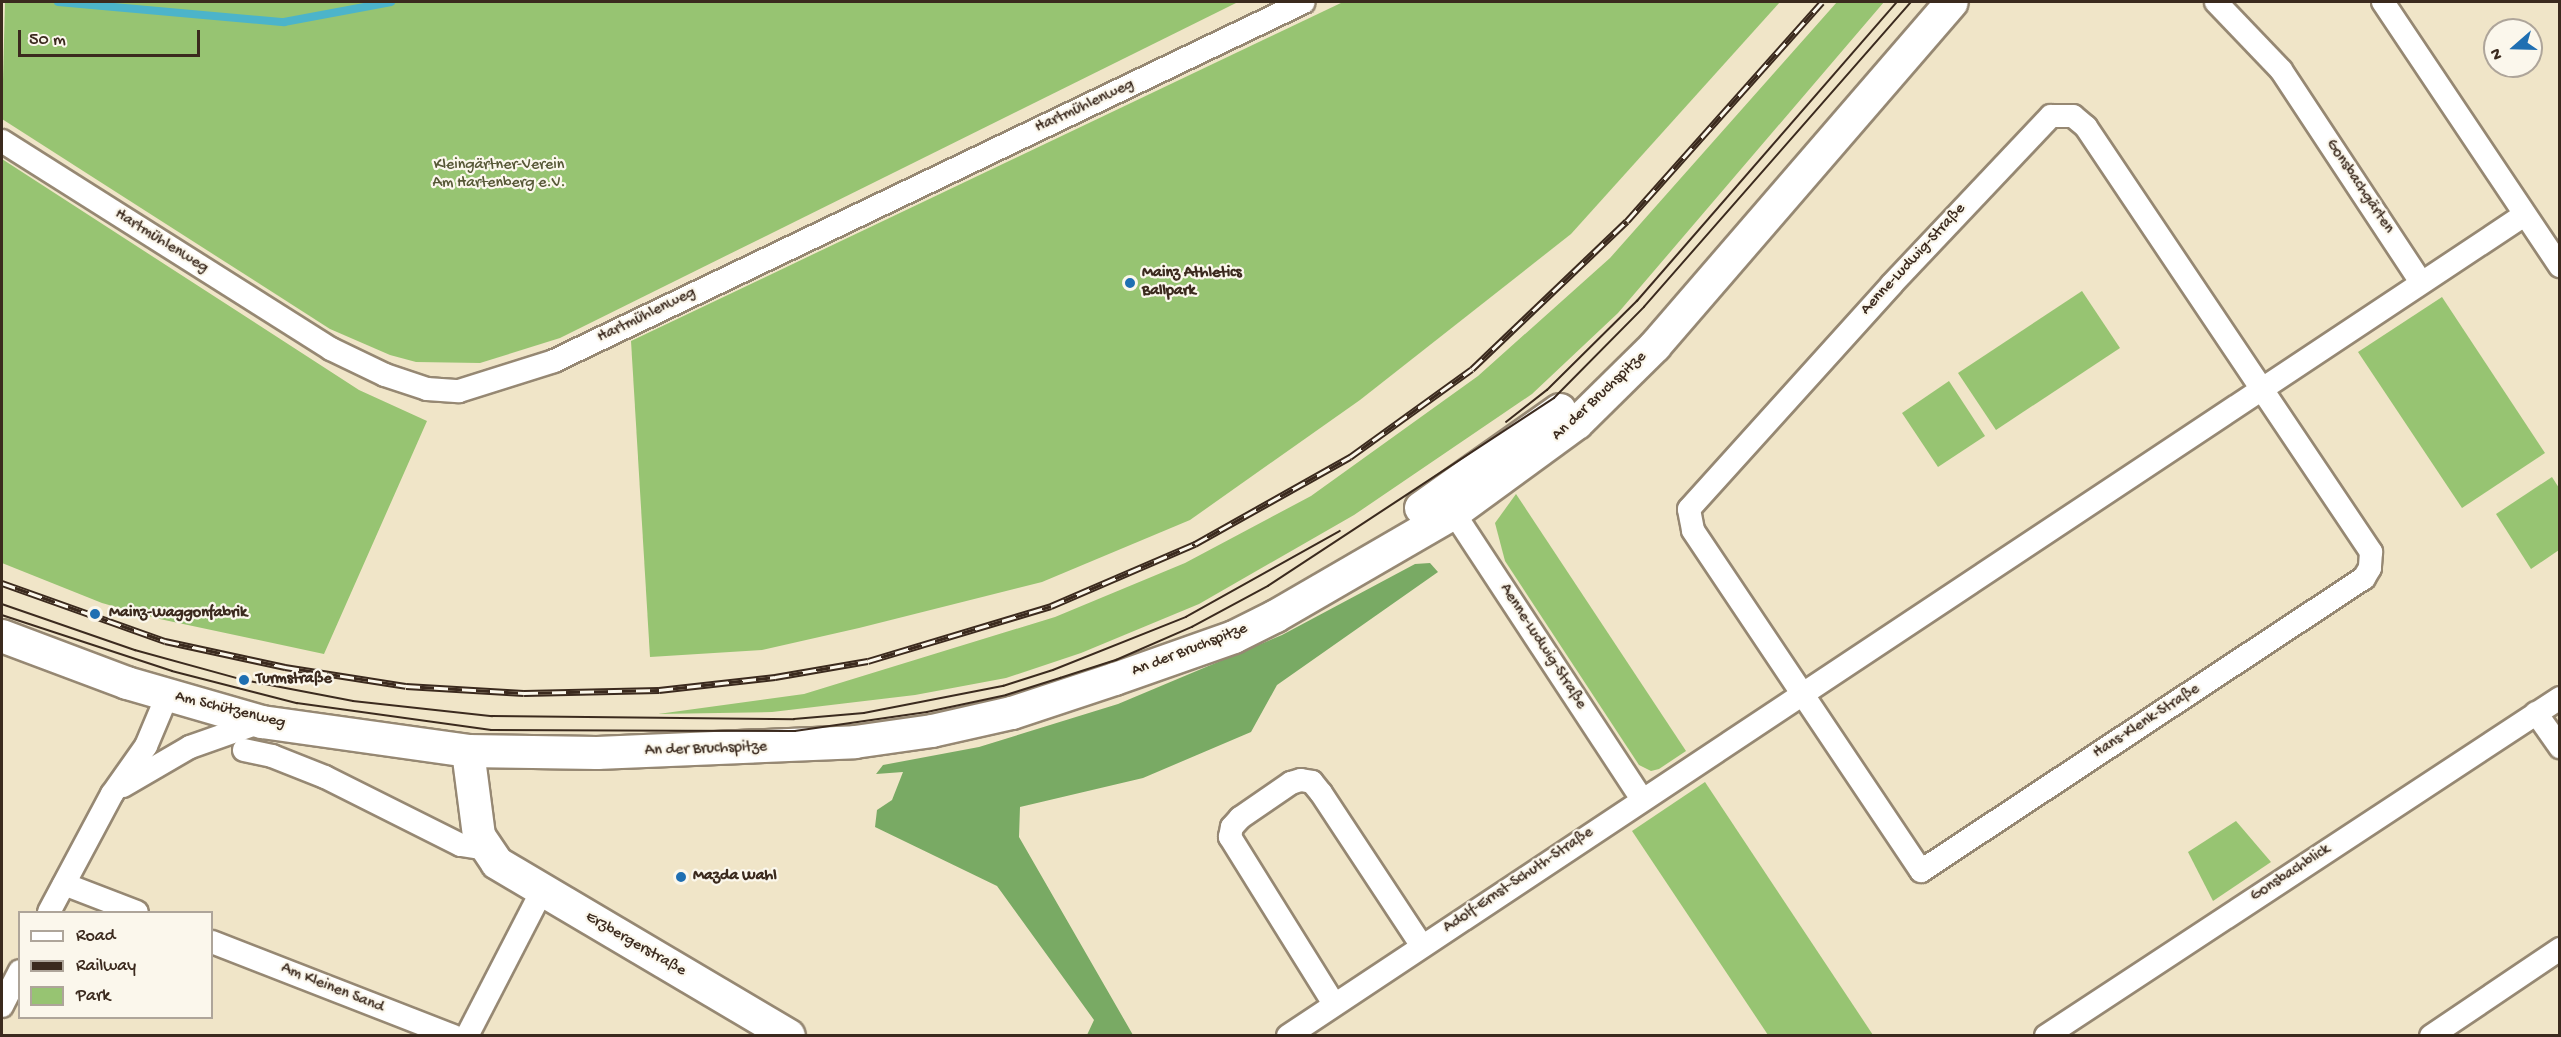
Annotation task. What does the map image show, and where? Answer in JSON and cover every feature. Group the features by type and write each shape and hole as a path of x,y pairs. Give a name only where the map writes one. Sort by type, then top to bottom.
{"main road":[{"name":"An der Bruchspitze","path":"1448,504 1558,411 1625,350 1929,2"},
{"name":"An der Bruchspitze","path":"468,751 597,753 855,742 932,731 1012,713 1114,679 1285,592 1529,462 1577,423 1623,379 1952,2"},
{"name":"Am Schützenweg","path":"2,636 167,696 262,722 468,751"},
{"name":"Erzbergerstraße","path":"468,751 478,836 497,863 789,1035"}],"street":[{"name":"Hartmühlenweg","path":"2,141 331,349 385,375 427,389 459,391 554,361 1304,2"},
{"name":"Gonsbachgärten","path":"2216,2 2281,70 2421,282"},
{"path":"2383,2 2559,266"},
{"name":"Aenne-Ludwig-Straße","path":"1803,693 1692,530 1688,516 1692,502 2028,136 2051,116 2073,116 2086,127 2261,389"},
{"path":"1642,799 2524,215"},
{"name":"Hans-Klenk-Straße","path":"1803,693 1921,871 2364,578 2370,568 2371,552 2261,389"},
{"name":"Aenne-Ludwig-Straße","path":"1448,504 1642,799"},
{"path":"50,911 112,794 146,746 167,696"},
{"name":"Gonsbachblick","path":"2046,1035 2559,698"},
{"path":"2536,713 2559,747"},
{"path":"112,794 190,747 262,722"},
{"name":"Erzbergerstraße","path":"244,750 272,756 325,777 462,845 485,849"},
{"path":"1335,1004 1230,837 1232,827 1240,818 1291,783 1301,780 1312,782 1321,793 1422,946"},
{"name":"Adolf-Ernst-Schuth-Straße","path":"1288,1035 1642,799"},
{"path":"64,884 134,911"},
{"path":"467,1035 542,891"},
{"name":"Am Kleinen Sand","path":"213,942 412,1029 453,1035"},
{"path":"2431,1035 2559,949"},
{"path":"2,1006 18,975"}],"green space":[{"name":"Kleingärtner-Verein Am Hartenberg e.V.","path":"5,2 1238,2 560,338 480,363 416,362 390,355 330,329 2,119"},
{"name":"Mainz Athletics Ballpark","path":"1343,2 1780,2 1571,234 1360,400 1190,520 1042,582 762,650 650,657 631,341"},
{"path":"1837,2 1884,2 1618,313 1532,394 1354,515 1199,604 1081,653 1006,678 915,695 772,712 658,714 804,694 1055,617 1185,563 1311,496 1478,376 1610,258"},
{"path":"2,159 359,390 427,421 324,654 155,618 102,603 2,563"},
{"path":"2082,291 2120,348 1996,430 1958,373"},
{"path":"2442,297 2545,453 2462,508 2358,352"},
{"path":"1949,381 1985,436 1938,467 1902,413"},
{"path":"2552,477 2559,488 2559,550 2531,569 2496,514"},
{"path":"1516,494 1686,751 1659,769 1651,771 1639,765 1505,561 1495,523"},
{"path":"1430,563 1438,572 1277,685 1251,732 1143,778 1020,807 1019,837 1133,1035 1087,1035 1094,1020 997,886 875,827 877,810 892,800 903,772 876,774 883,765 979,747 1118,704 1282,635 1415,564"},
{"path":"1705,782 1873,1035 1768,1035 1632,831"},
{"path":"2236,821 2271,862 2213,901 2188,852"}],"waterway":[{"path":"58,2 284,22 391,2"}],"tram line":[{"path":"1506,422 1547,390 1637,301 1897,2"},
{"path":"2,615 172,671 297,703 491,730 795,731 927,712 1006,695 1060,678 1116,660 1192,627 1268,586 1554,398 1644,307 1911,2"},
{"path":"2,604 135,650 244,680 353,701 492,716 794,719 864,713 1003,686 1053,670 1186,617 1340,531"}],"railway":[{"path":"2,583 165,641 285,667 406,686 524,693 659,690 775,677 868,661 1051,606 1195,544 1350,457 1472,369 1627,221 1822,2"}],"place":[{"name":"Mainz Athletics Ballpark","path":"1130,283"},
{"name":"Mainz-Waggonfabrik","path":"95,614"},
{"name":"Turmstraße","path":"244,680"},
{"name":"Mazda Wahl","path":"681,877"}]}
